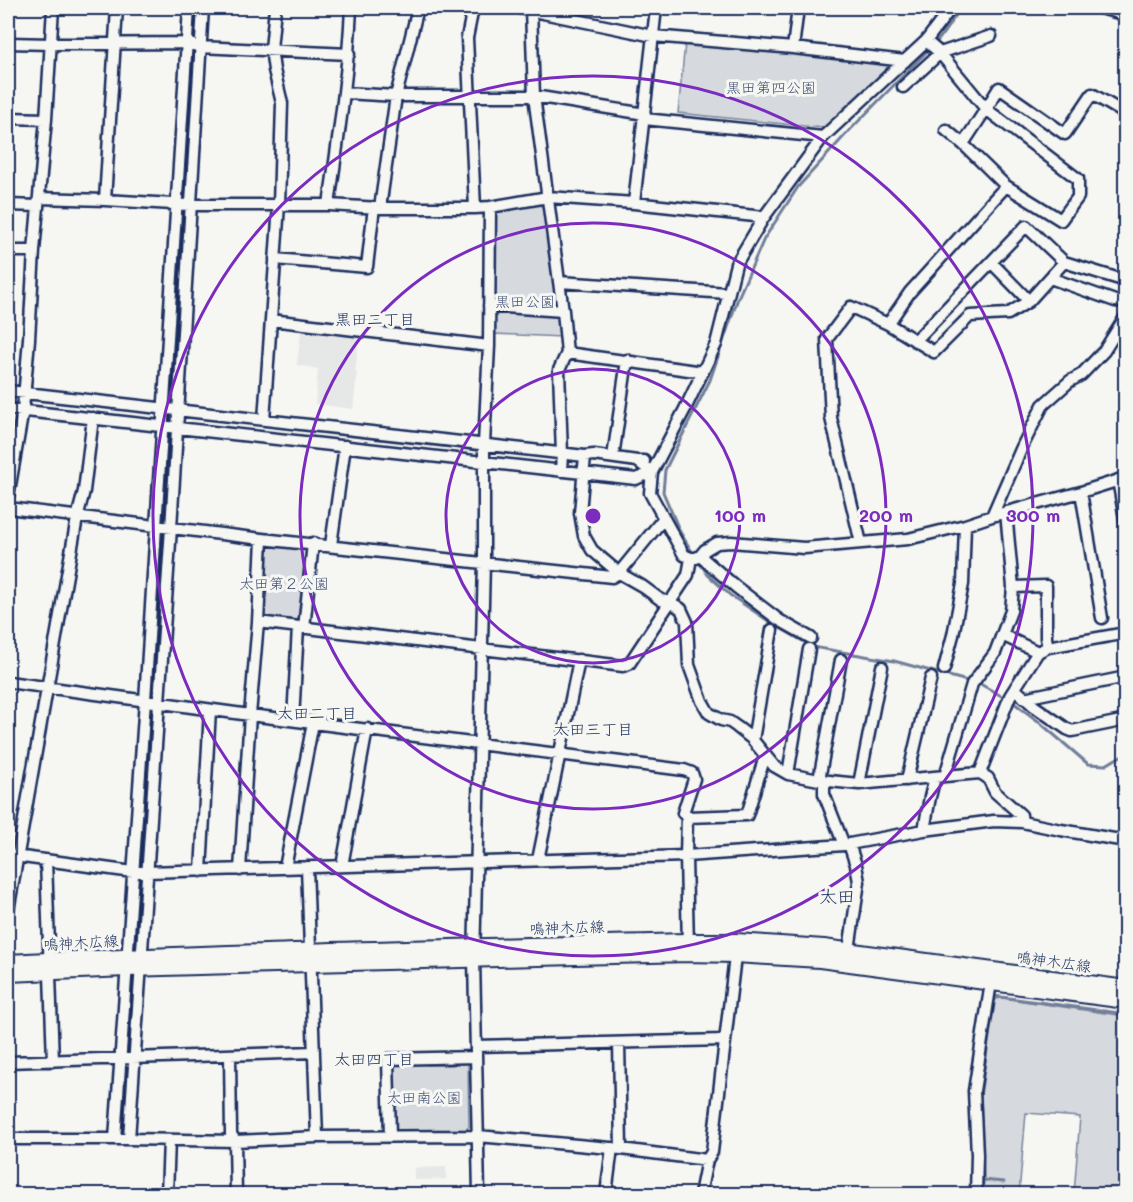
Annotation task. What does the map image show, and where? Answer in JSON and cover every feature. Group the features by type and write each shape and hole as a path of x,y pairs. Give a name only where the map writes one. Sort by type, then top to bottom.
{"main road":[{"name":"鳴神木広線","path":"8,974 51,966 135,962 688,947 824,947 1125,1001"},
{"name":"鳴神木広線","path":"735,948 820,960 1125,988"},
{"name":"鳴神木広線","path":"8,962 51,966"}],"street":[{"path":"8,497 23,410 53,8"},
{"path":"105,200 117,8"},
{"path":"129,1139 134,1059 133,872 189,8"},
{"path":"115,1139 121,1059 147,872 203,8"},
{"path":"264,420 279,205 282,103 271,49 275,8"},
{"path":"329,205 345,93 351,8"},
{"path":"275,259 367,267 396,96 418,8"},
{"path":"473,8 467,38 475,208"},
{"path":"519,8 653,36 792,48 904,61"},
{"path":"634,203 656,8"},
{"path":"792,48 798,8"},
{"path":"650,492 652,472 716,344 736,264 764,217 823,137 926,41 951,8"},
{"path":"1100,8 1125,15"},
{"path":"531,9 534,96 560,282 567,353 559,370 561,471"},
{"path":"903,87 940,53 991,36"},
{"path":"926,41 940,53 986,109 1078,179 1078,197 1061,220 1006,186 946,130"},
{"path":"8,43 187,43 200,47 349,54"},
{"path":"963,144 999,88 1065,134 1092,94 1125,114"},
{"path":"345,93 396,96 534,96 644,116 823,137"},
{"path":"8,118 46,119"},
{"path":"888,324 910,292 1006,186"},
{"path":"8,205 105,200 190,205 475,208 548,197 634,203 764,217"},
{"path":"479,1194 475,953 490,207"},
{"path":"915,341 1026,226 1064,262 1125,281"},
{"path":"8,251 34,251"},
{"path":"991,262 1029,301"},
{"path":"861,543 831,418 827,339 851,307 888,324 934,352 970,316 1008,314 1029,301 1064,262"},
{"path":"1050,278 1115,301 1125,302"},
{"path":"560,282 728,293"},
{"path":"489,306 563,311"},
{"path":"992,516 1043,405 1070,381 1081,375 1104,351 1125,316"},
{"path":"271,320 489,346"},
{"path":"567,353 703,372"},
{"path":"613,457 627,360"},
{"path":"8,391 562,454 594,455 637,461 649,461 661,455"},
{"path":"8,409 584,474 636,479 652,472"},
{"path":"8,911 13,856 84,491 93,418"},
{"path":"331,545 345,446"},
{"path":"585,456 580,513 584,536 592,550 619,573 661,600 671,602 681,609 687,622 689,664 702,701 709,713 730,722 753,740 774,766 788,774 859,784 980,773 988,778 995,792 1021,814 1022,822"},
{"path":"637,461 652,472"},
{"path":"636,479 650,492 684,555 695,557 810,644 788,774"},
{"path":"258,622 623,666 629,664 671,602 688,575 695,557 717,543 804,548 908,539 965,525 1122,479 1125,524"},
{"path":"1081,492 1102,618"},
{"path":"8,508 77,518 612,577 619,573 663,519"},
{"path":"924,830 972,684 995,653 1011,611 1013,587 1006,512"},
{"path":"944,669 963,584 965,525"},
{"path":"240,870 262,539"},
{"path":"293,720 301,627 313,543"},
{"path":"980,773 1010,696 1043,650 1046,638 1046,586 1013,587"},
{"path":"753,740 772,630"},
{"path":"1002,635 1043,650 1125,633"},
{"path":"537,860 579,660"},
{"path":"841,660 822,780 824,794 856,865 859,882 849,950"},
{"path":"859,784 882,667"},
{"path":"1024,698 1125,677"},
{"path":"907,780 931,678"},
{"path":"8,682 684,770 692,773 694,778 683,813 687,817 688,947"},
{"path":"1015,689 1034,706 1072,731 1125,720"},
{"path":"201,871 210,710"},
{"path":"285,868 313,723"},
{"path":"342,866 367,729"},
{"path":"687,817 747,815 765,756"},
{"path":"13,856 133,872 686,856 847,845 924,830 994,821 1022,822 1125,841"},
{"path":"46,861 53,1061"},
{"path":"308,867 317,1137"},
{"path":"700,1194 707,1160 712,1152 735,948"},
{"path":"976,1194 974,1091 992,976"},
{"path":"390,1136 388,1059 620,1043 724,1040"},
{"path":"606,1194 616,1149 620,1043"},
{"path":"8,1062 314,1052"},
{"path":"230,1056 231,1134 235,1141 236,1194"},
{"path":"8,1138 235,1141 317,1137 478,1136 707,1160"},
{"path":"167,1194 169,1140"}],"shaded area":[{"path":"301,331 359,337 353,409 315,404 318,369 297,365"},
{"path":"446,1167 446,1179 414,1180 414,1168"}],"green space":[{"name":"黒田第四公園","path":"685,43 895,64 824,128 678,113"},
{"name":"黒田公園","path":"542,202 562,337 494,334 493,211"},
{"name":"太田第２公園","path":"266,543 309,546 301,624 261,619"},
{"path":"996,999 1125,1016 1125,1194 1074,1194 1080,1117 1026,1113 1019,1194 983,1194 981,1095 995,1002"},
{"name":"太田南公園","path":"396,1061 427,1061 427,1065 453,1065 454,1061 464,1061 468,1064 469,1127 465,1130 396,1130 392,1127 391,1065"}],"waterway":[{"path":"694,555 680,532 663,492 665,470 710,380 738,298 764,239 798,187 940,38 961,8"},
{"path":"698,560 708,575 730,595 813,647 894,661 982,685 1014,703 1088,764 1106,765 1126,753"},
{"path":"993,1005 994,996 1126,1014"},
{"path":"981,1183 982,1180 1004,1182"}],"district":[{"name":"黒田二丁目","path":"375,318"},
{"name":"太田二丁目","path":"317,712"},
{"name":"太田三丁目","path":"593,728"},
{"name":"太田","path":"837,896"},
{"name":"太田四丁目","path":"374,1058"}]}
